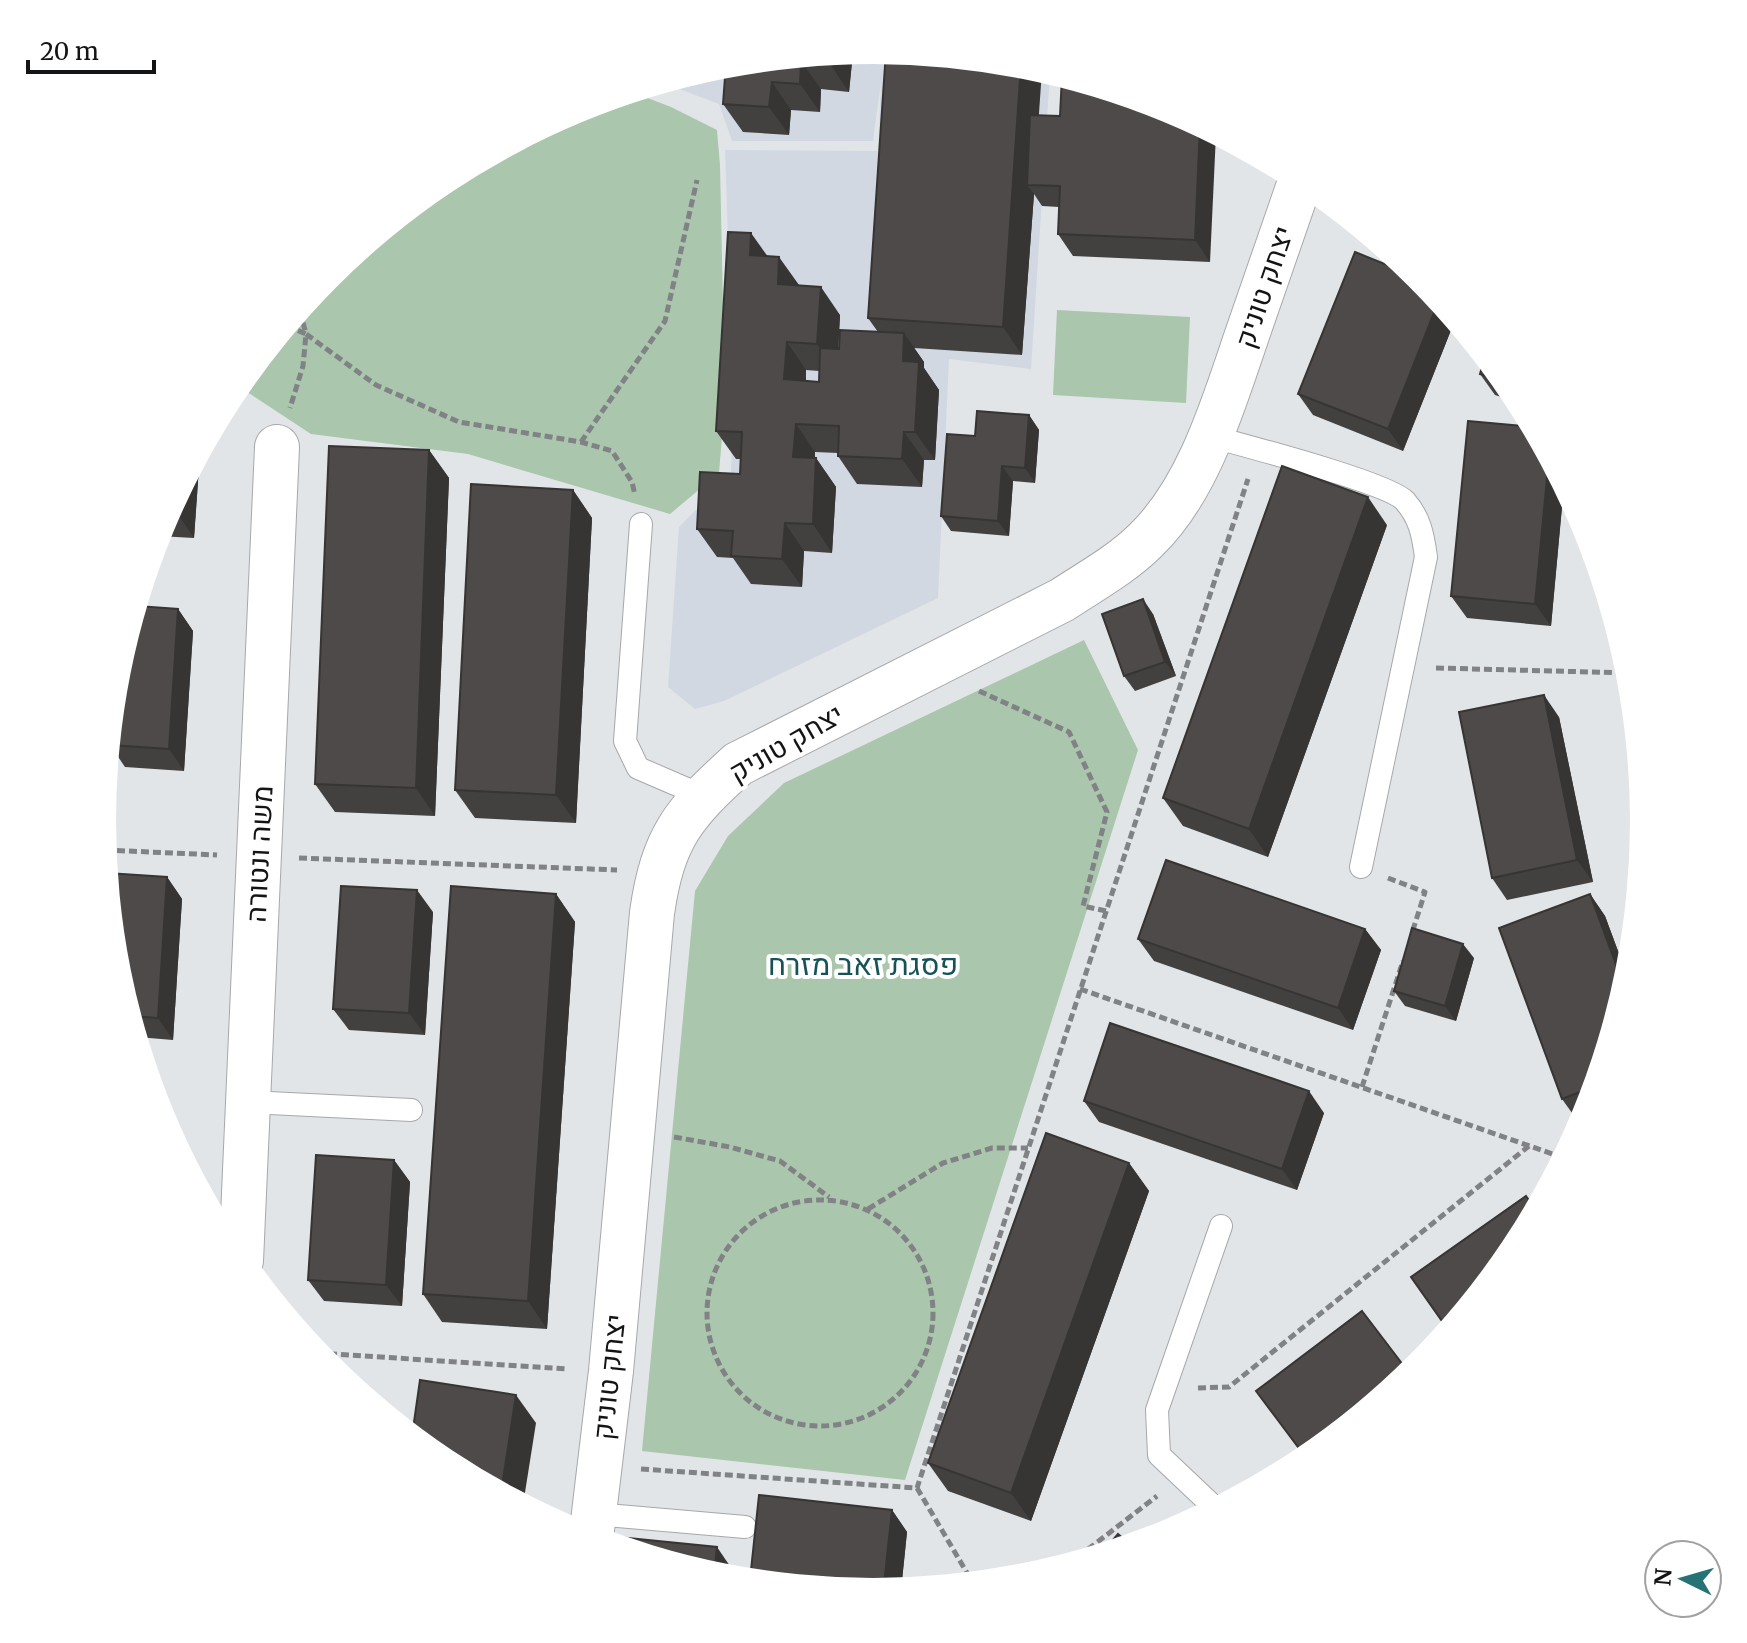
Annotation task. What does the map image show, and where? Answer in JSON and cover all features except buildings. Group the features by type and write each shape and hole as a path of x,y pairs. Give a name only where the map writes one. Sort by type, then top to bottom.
{"street":[{"name":"יצחק טוניק","path":"593,1525 611,1371 652,913 658,872 675,832 703,796 738,764 1062,600 1103,574 1147,539 1175,504 1202,458 1296,193"},
{"name":"משה ונטורה","path":"242,1239 277,447"}],"lane":[{"path":"1210,436 1363,481 1403,498 1423,528 1426,557 1361,867"},
{"path":"641,524 625,741 638,768 703,796"},
{"path":"248,1102 411,1110"},
{"path":"1208,1501 1159,1455 1157,1410 1221,1226"},
{"path":"597,1526 745,1527"}],"path":[{"path":"581,442 665,321 697,180"},
{"path":"277,447 303,366 306,334 303,323"},
{"path":"297,330 376,385 459,422 581,442 612,451 632,482 641,524"},
{"path":"967,1573 917,1488 1257,450"},
{"path":"1403,667 1616,673"},
{"path":"927,668 1069,732 1107,812 1083,906 1106,911"},
{"path":"117,850 658,872"},
{"path":"1361,867 1425,892 1411,937"},
{"path":"1362,1087 1406,952"},
{"path":"1080,989 1554,1155"},
{"path":"633,1129 730,1147 780,1161 830,1198 868,1209 894,1225 919,1256 933,1293 933,1333 921,1366 896,1398 863,1419 824,1427 784,1421 749,1402 723,1372 709,1335 707,1295 727,1248 754,1219 790,1202 830,1198"},
{"path":"1165,1388 1229,1387 1529,1146"},
{"path":"868,1209 943,1163 992,1148 1028,1148"},
{"path":"335,1354 611,1371"},
{"path":"600,1467 917,1488"},
{"path":"1092,1547 1183,1476"}],"shaded area":[{"path":"874,64 972,70 1049,85 1031,369 949,359 938,598 724,701 695,709 668,687 679,527 731,474 733,383 725,150 878,151 881,82 873,141 732,141 719,104 680,89 775,70"}],"green space":[{"path":"649,98 717,130 725,400 719,473 670,514 468,454 311,434 249,393 304,322 374,252 412,221 495,165 538,142 630,104"},
{"path":"1057,310 1190,317 1186,403 1053,395"},
{"path":"1084,640 1138,750 905,1480 642,1451 695,891 728,836 784,783"}],"district":[{"name":"פסגת זאב מזרח","path":"863,964"}]}
